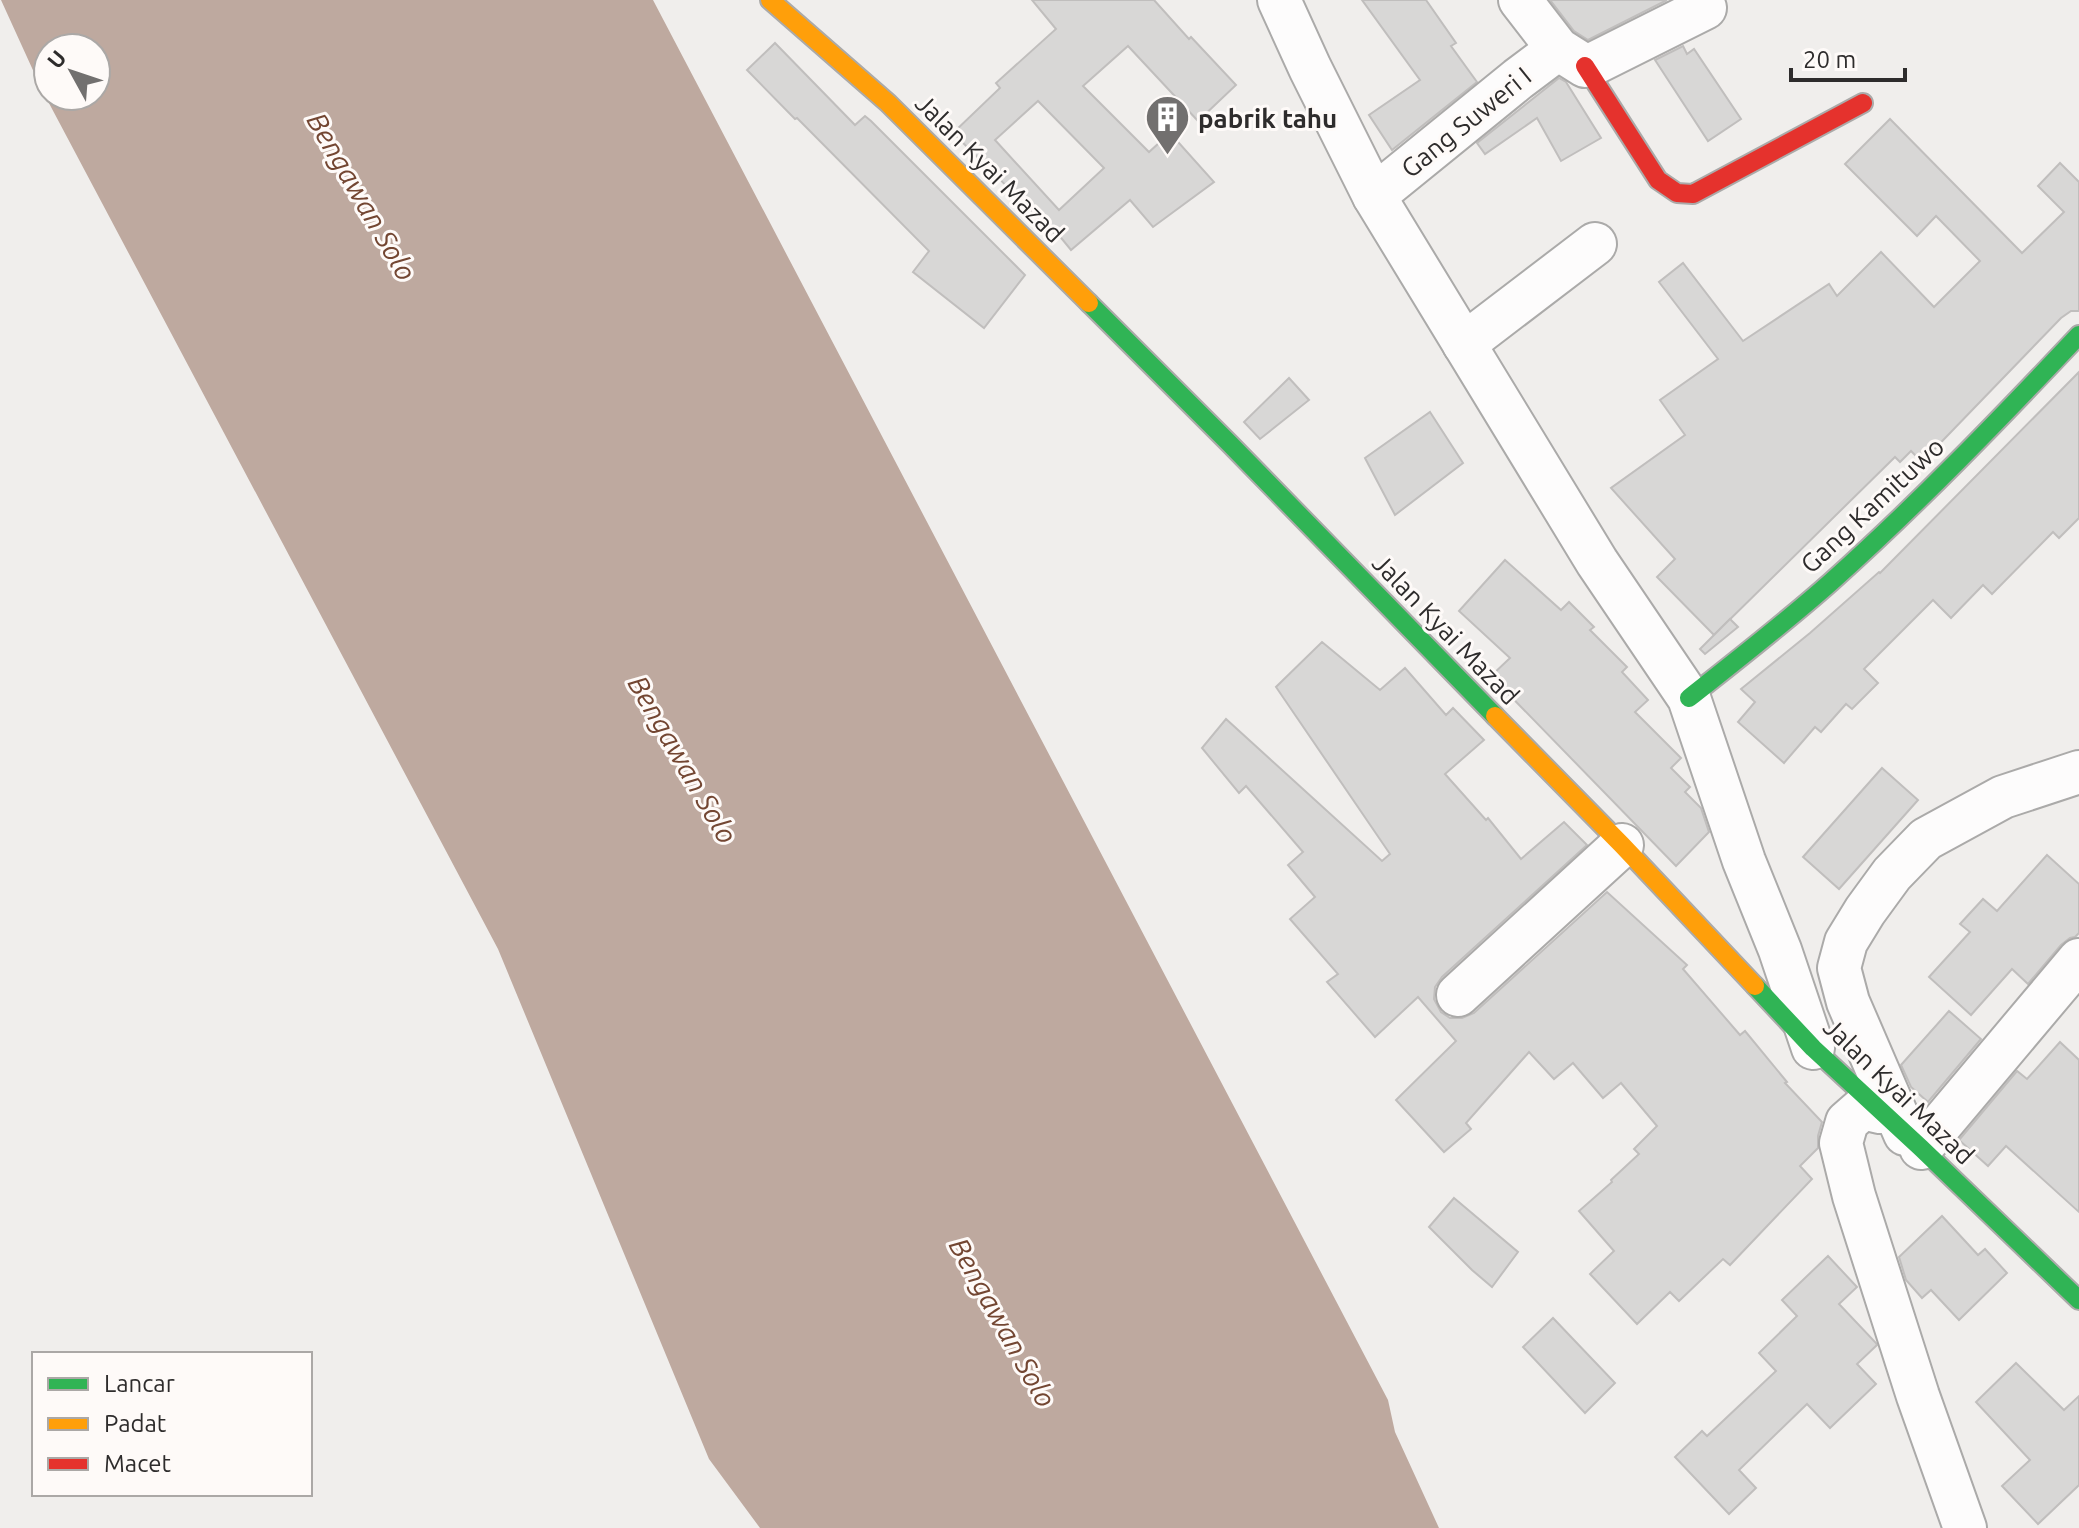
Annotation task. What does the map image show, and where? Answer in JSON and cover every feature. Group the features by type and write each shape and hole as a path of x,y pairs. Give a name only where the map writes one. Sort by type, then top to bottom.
{"street":[{"name":"Jalan Kyai Mazad","path":"770,0 899,114 1219,433 1622,845 1813,1048 2079,1300"},
{"path":"1279,0 1374,196 1597,562 1689,698 1744,861 1780,950 1813,1048"},
{"path":"1520,0 1571,58 1658,180 1677,193 1693,194 1863,103"},
{"name":"Gang Suweri I","path":"1374,196 1518,79 1705,8"},
{"path":"1464,344 1595,244"},
{"name":"Gang Kamituwo","path":"1689,698 1854,562 2027,391 2079,335"},
{"path":"1902,1131 1848,1002 1839,968 1846,942 1892,874 1926,839 2003,797 2079,772"},
{"path":"1458,995 1622,845"},
{"path":"1902,1131 2079,960"},
{"path":"1902,1131 1863,1108 1847,1122 1841,1143 1854,1196 1918,1396 1965,1528"}],"water":[{"name":"Bengawan Solo","path":"1,0 653,0 1388,1400 1395,1432 1439,1528 760,1528 709,1459 498,949 54,112 112,112 112,32 32,32 32,68"}],"building":[{"path":"1032,0 1154,0 1236,85 1198,121 1128,46 1083,86 1149,152 1170,133 1214,182 1153,227 1130,200 1071,250 953,133 1000,88 996,83 1056,29","holes":["1038,101 1104,168 1059,210 995,140"]},
{"path":"1362,0 1426,0 1456,43 1451,46 1477,82 1392,150 1369,115 1420,80"},
{"path":"1550,0 1667,0 1588,40 1574,31"},
{"path":"775,43 855,125 865,116 871,121 1025,275 984,328 913,272 929,251 747,70"},
{"path":"1683,46 1687,54 1694,49 1741,119 1708,141 1655,60"},
{"path":"1559,78 1566,82 1601,138 1561,161 1537,118 1485,154 1477,143"},
{"path":"1890,119 2022,253 2064,212 2038,186 2060,163 2079,182 2079,311 2071,311 2061,318 1922,462 1911,451 1900,462 1895,457 1714,635 1657,577 1675,559 1611,488 1685,435 1660,400 1718,359 1659,282 1683,263 1743,341 1829,284 1837,296 1881,252 1934,307 1980,261 1936,216 1917,236 1845,164"},
{"path":"2079,372 2079,518 2059,538 2053,532 1992,594 1983,585 1951,618 1933,600 1864,669 1878,683 1852,709 1846,704 1821,732 1815,727 1784,763 1738,722 1755,702 1741,689 1880,573"},
{"path":"1289,378 1309,400 1260,439 1244,422"},
{"path":"1430,412 1463,463 1395,515 1365,458"},
{"path":"1505,560 1561,610 1569,602 1594,627 1590,630 1627,667 1622,672 1648,700 1635,712 1681,758 1671,768 1690,787 1685,792 1701,808 1709,832 1676,866 1491,676 1510,658 1459,611"},
{"path":"1730,619 1738,627 1705,654 1700,649"},
{"path":"1322,642 1380,690 1405,668 1446,715 1453,708 1484,740 1445,774 1486,820 1488,818 1521,859 1564,822 1587,845 1442,977 1435,987 1434,999 1441,1012 1450,1018 1462,1018 1474,1013 1607,892 1687,965 1683,969 1740,1035 1745,1031 1785,1083 1822,1122 1818,1148 1800,1166 1812,1179 1730,1265 1723,1259 1679,1301 1670,1292 1637,1324 1590,1274 1614,1251 1579,1211 1639,1154 1634,1149 1657,1126 1621,1083 1603,1098 1573,1063 1554,1079 1529,1052 1466,1123 1471,1129 1444,1152 1396,1100 1456,1041 1418,997 1375,1037 1327,982 1338,974 1290,919 1315,897 1288,865 1303,852 1246,786 1239,793 1202,748 1226,719 1382,861 1390,854 1276,687"},
{"path":"1882,768 1918,800 1839,889 1803,857"},
{"path":"2047,855 2079,884 2079,933 2061,945 2028,984 2012,969 1971,1015 1929,977 1970,932 1960,924 1983,899 1997,911"},
{"path":"1949,1011 1981,1039 1928,1102 1911,1087 1901,1065"},
{"path":"2060,1042 2079,1060 2079,1212 2006,1146 1988,1166 1959,1140 2017,1071 2027,1079"},
{"path":"1454,1198 1518,1252 1492,1287 1429,1227"},
{"path":"1942,1216 1978,1255 1985,1249 2007,1273 1959,1320 1931,1290 1922,1298 1906,1280 1899,1257"},
{"path":"1828,1256 1857,1287 1839,1304 1877,1345 1857,1364 1876,1384 1830,1428 1807,1404 1739,1470 1756,1488 1729,1514 1675,1457 1702,1431 1707,1436 1776,1371 1759,1353 1797,1316 1782,1300"},
{"path":"1553,1318 1615,1383 1585,1413 1523,1347"},
{"path":"2016,1363 2064,1410 2079,1396 2079,1485 2038,1524 2002,1486 2030,1460 1976,1402"}],"traffic: fast":[{"path":"1089,303 1495,716"},
{"path":"1689,698 1831,582 1958,461 2079,335"},
{"path":"1755,986 1813,1048 2079,1300"}],"traffic: slow":[{"path":"770,0 888,103 1089,303"},
{"path":"1495,716 1755,986"}],"traffic: jam":[{"path":"1585,66 1658,180 1677,193 1693,194 1863,103"}],"place":[{"name":"pabrik tahu","path":"1167,157"}]}
